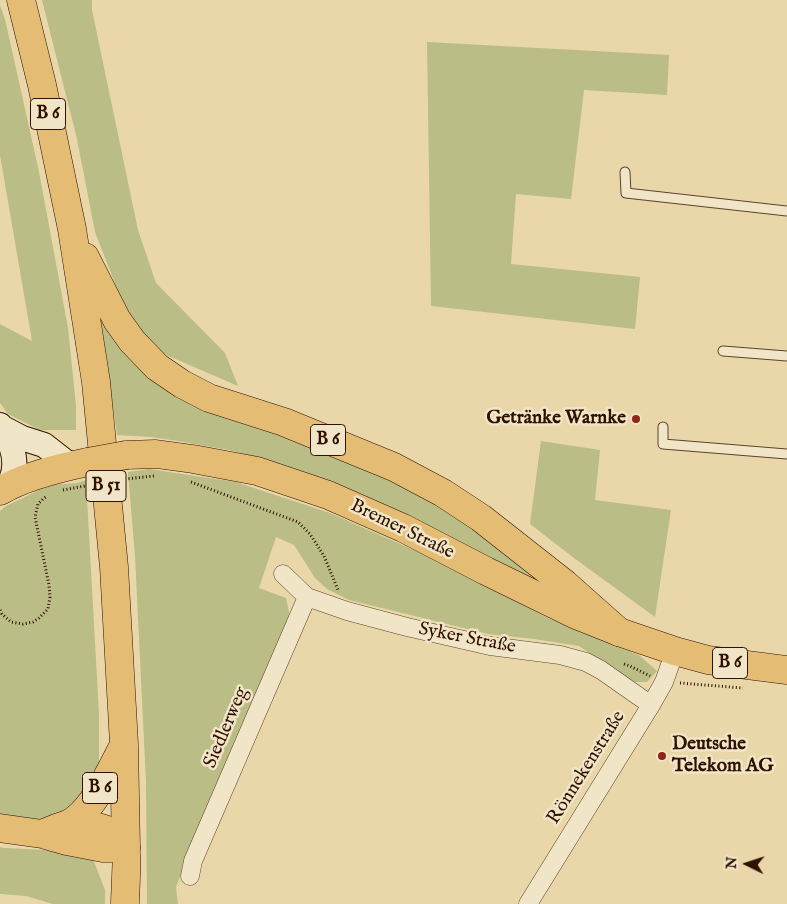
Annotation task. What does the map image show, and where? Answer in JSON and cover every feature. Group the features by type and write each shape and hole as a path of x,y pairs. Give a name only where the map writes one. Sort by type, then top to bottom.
{"main road":[{"name":"B 6","path":"21,0 42,85 72,230 117,320 132,341 157,367 182,384 209,398 284,422 385,463 443,493 481,518 565,584 619,632"},
{"name":"B 51","path":"72,230 95,373 114,567 124,744 125,904"},
{"name":"Bremer Straße","path":"2,482 47,472 71,473 126,455 156,454 257,471 328,495 403,528 486,572 574,614 619,632 708,660 787,670"},
{"name":"B 6","path":"54,830 76,819 85,810 105,781 124,744"},
{"name":"B 6","path":"0,828 54,830 97,826 108,830 121,840 126,848"}],"street":[{"path":"1,426 22,438 44,445 71,473"},
{"path":"1,426 14,453 15,462 11,481 2,482"},
{"name":"Syker Straße","path":"284,574 307,597 347,611 490,646 560,655 586,662 601,670 651,705"},
{"name":"Siedlerweg","path":"190,876 193,861 307,597"},
{"name":"Rönnekenstraße","path":"528,904 651,705 664,682 675,650"}],"lane":[{"path":"625,172 626,194 787,210"},
{"path":"723,351 787,356"},
{"path":"663,427 663,444 787,454"}],"path":[{"path":"56,492 71,473"},
{"path":"154,476 163,477"},
{"path":"186,481 298,522 310,534 324,556 347,611"},
{"path":"0,610 12,622 23,624 33,622 48,609 49,586 35,516 38,504 49,494"},
{"path":"622,664 664,682 750,689"}],"green space":[{"path":"42,0 92,0 92,10 138,230 156,283 225,353 238,386 157,351 128,317 95,232 77,139"},
{"path":"0,5 5,19 39,172 68,328 76,406 76,430 40,430 8,414 0,403 0,324 32,341 0,155"},
{"path":"427,42 669,55 667,95 584,90 571,199 516,194 511,264 640,277 635,329 431,306"},
{"path":"98,299 135,356 324,446 466,519 562,595 331,483 283,465 229,450 151,437 117,435"},
{"path":"541,441 600,450 595,500 671,510 655,617 530,524"},
{"path":"149,469 236,482 330,513 448,565 548,618 639,655 657,671 647,682 632,682 579,646 488,634 349,600 327,589 315,578 294,545 276,537 259,588 286,598 290,617 198,831 176,887 178,904 147,904 146,782 135,556 128,472"},
{"path":"86,480 99,714 99,767 84,795 60,815 37,820 0,817 0,511 6,506 50,485 77,483"},
{"path":"0,847 46,850 93,859 105,890 105,904 53,904 26,896 0,894"}],"place":[{"name":"Getränke Warnke","path":"636,419"},
{"name":"Deutsche Telekom AG","path":"662,756"}]}
